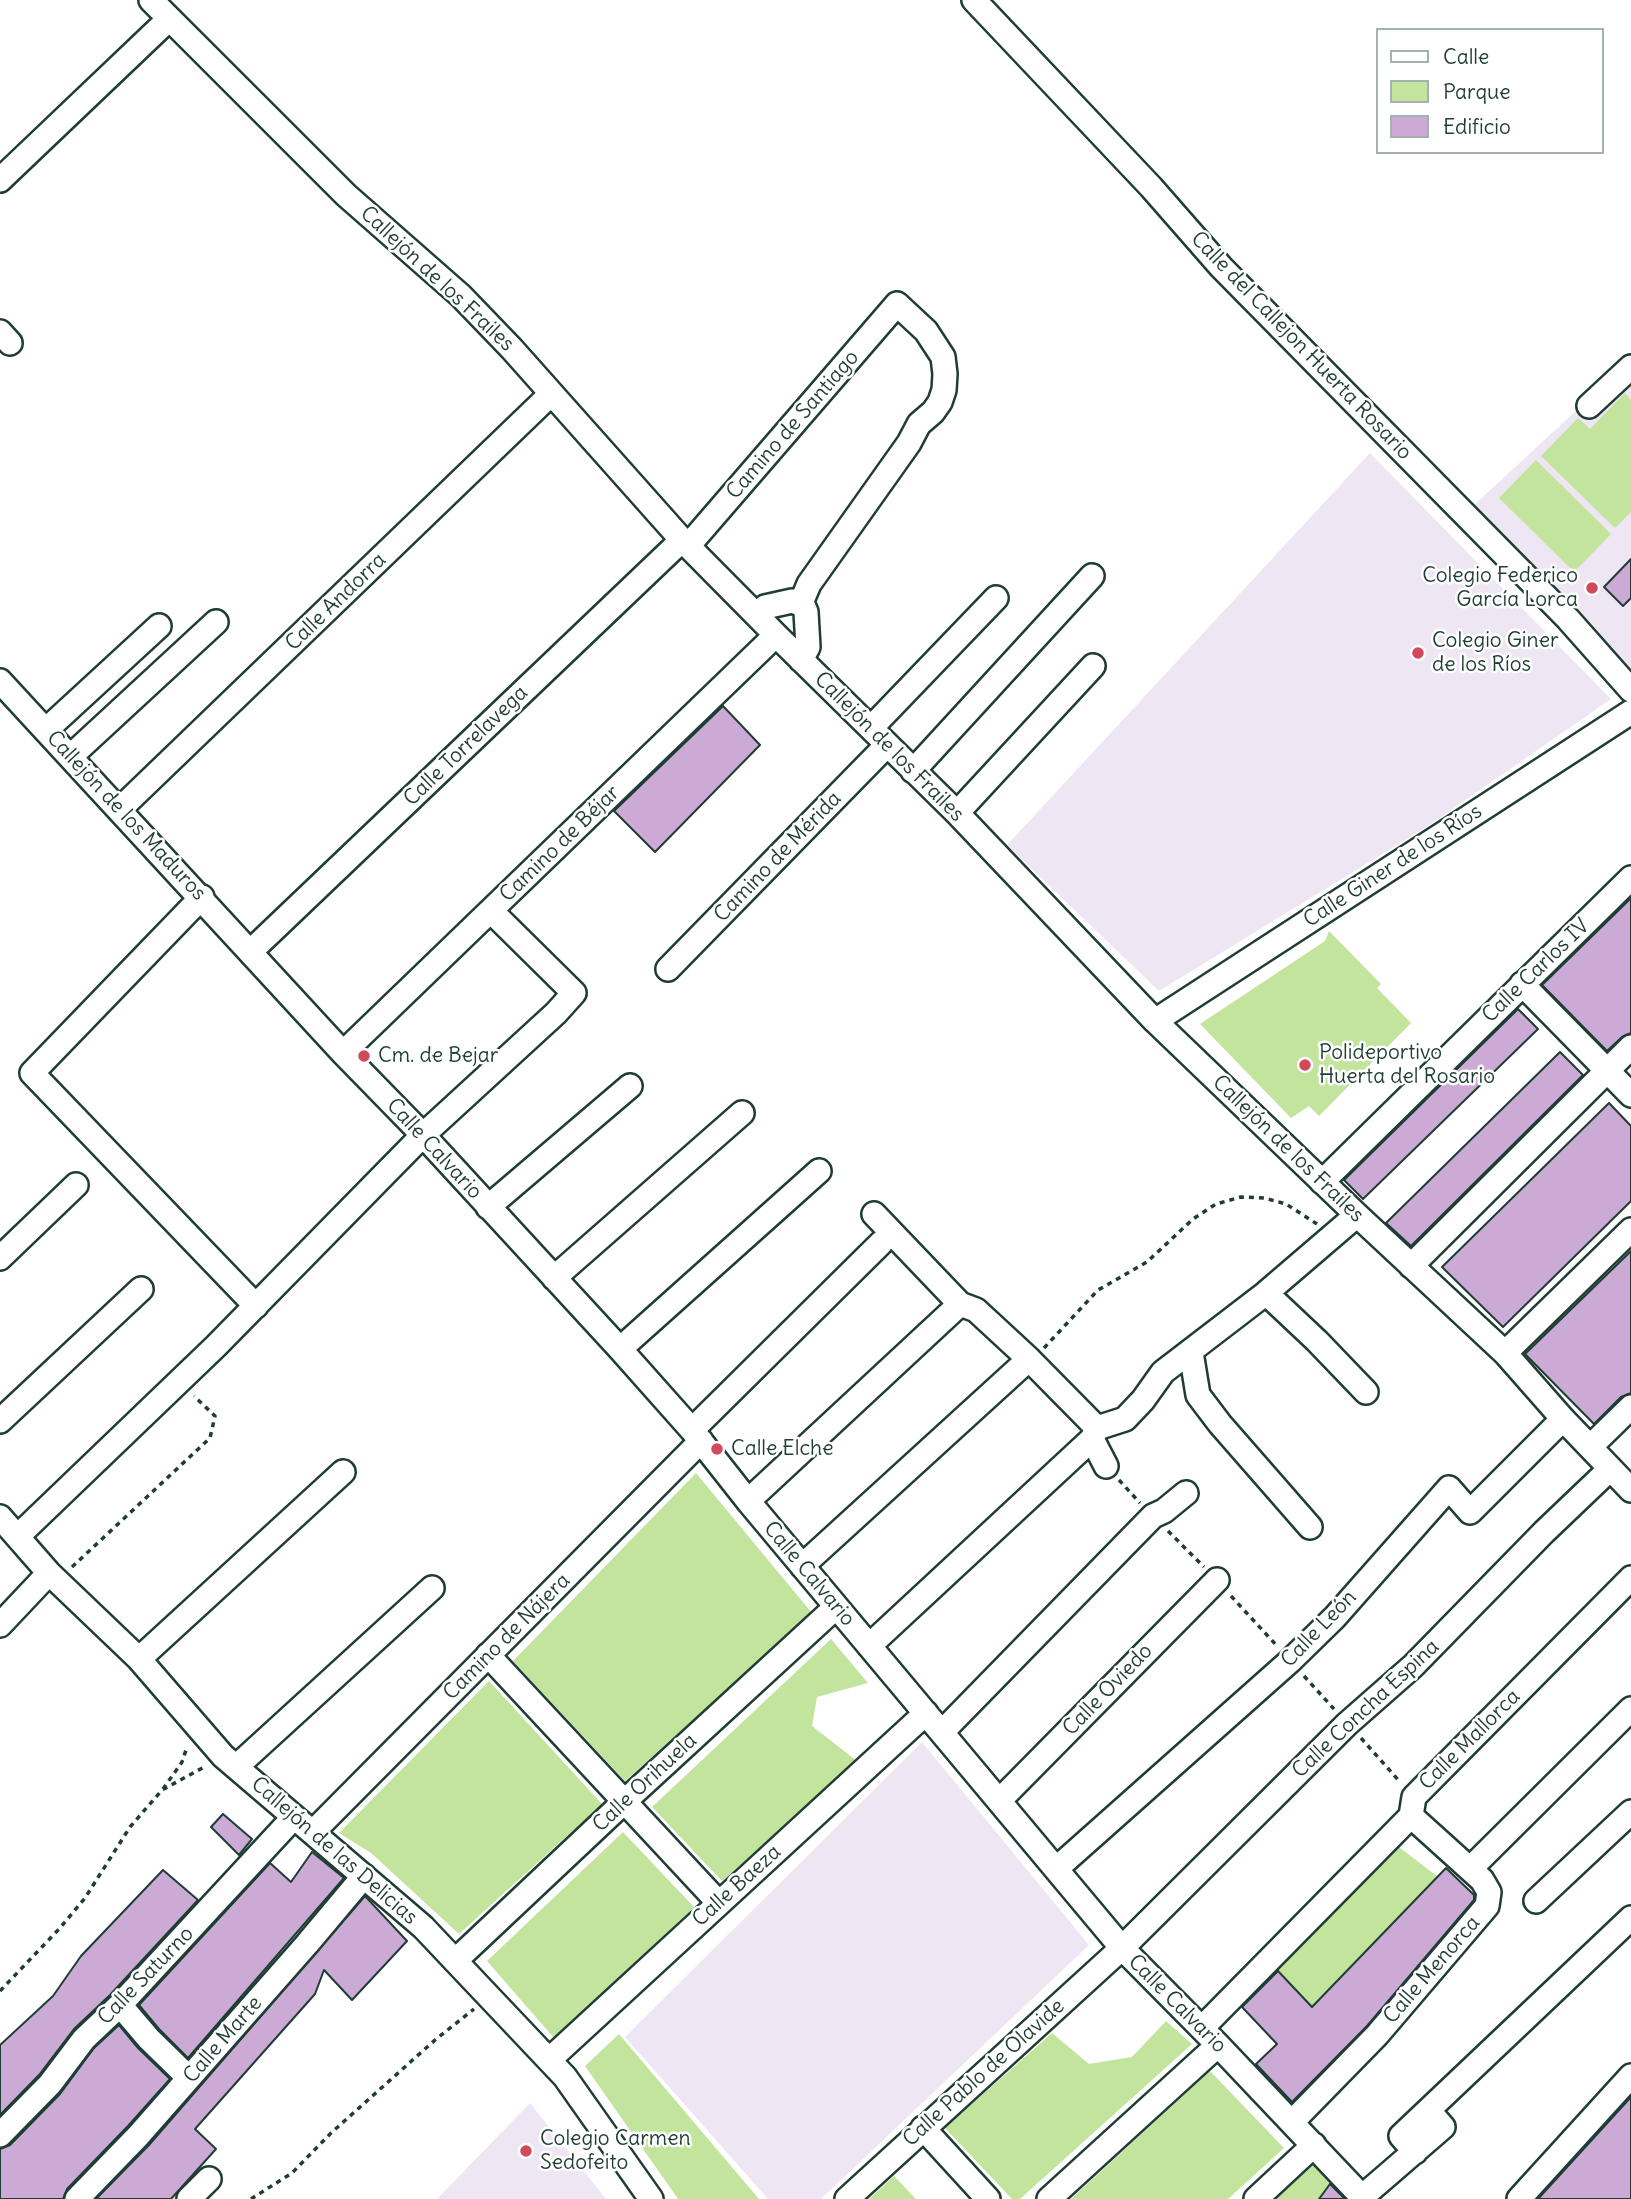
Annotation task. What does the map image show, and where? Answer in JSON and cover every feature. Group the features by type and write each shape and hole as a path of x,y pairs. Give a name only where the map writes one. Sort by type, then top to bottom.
{"street":[{"name":"Callejón de los Frailes","path":"151,0 346,195 461,296 512,349 685,543 957,813 1155,1021 1505,1353 1631,1490"},
{"name":"Calle del Callejon Huerta Rosario","path":"974,0 1141,177 1221,267 1568,619 1631,690"},
{"path":"0,180 169,19"},
{"name":"Camino de Santiago","path":"685,543 897,304 926,331 943,357 944,390 940,402 919,424 909,443 809,584 801,604"},
{"path":"1589,406 1631,367"},
{"name":"Calle Andorra","path":"120,810 551,394"},
{"name":"Calle Torrelavega","path":"250,952 685,543"},
{"path":"914,771 1092,576"},
{"path":"871,728 996,598"},
{"path":"756,614 765,607 792,601 801,604 806,612 808,647 801,660"},
{"path":"71,756 215,622"},
{"path":"46,730 159,626"},
{"name":"Camino de Béjar","path":"343,1053 776,635"},
{"path":"957,813 1093,666"},
{"name":"Callejón de los Maduros","path":"0,681 250,952"},
{"name":"Calle Giner de los Ríos","path":"1155,1021 1631,712"},
{"name":"Camino de Mérida","path":"668,969 887,745"},
{"name":"Calle Carlos IV","path":"1322,1182 1631,878"},
{"path":"202,897 32,1073 256,1306"},
{"path":"18,1536 256,1306 423,1135 556,1013 574,993 491,911"},
{"name":"Calle Calvario","path":"250,952 423,1135 697,1436 748,1501 1122,1948 1363,2198"},
{"path":"1522,984 1631,1095"},
{"path":"1411,1266 1631,1047"},
{"path":"488,1207 630,1086"},
{"path":"554,1278 742,1113"},
{"path":"620,1349 819,1171"},
{"path":"0,1258 76,1185"},
{"path":"874,1214 960,1304 976,1310 1029,1359 1095,1433 1105,1466"},
{"path":"869,1646 1095,1433 1125,1419 1163,1372 1266,1293 1357,1215"},
{"path":"1505,1353 1631,1230"},
{"name":"Camino de Nájera","path":"313,1832 488,1655 881,1243"},
{"path":"0,1421 141,1289"},
{"path":"1266,1293 1366,1392"},
{"path":"748,1501 960,1304"},
{"path":"1191,1352 1198,1395 1310,1527"},
{"path":"802,1566 1029,1359"},
{"path":"1590,1447 1631,1407"},
{"name":"Calle León","path":"1056,1869 1290,1661 1335,1617 1449,1488 1470,1512 1563,1419"},
{"name":"Calle Concha Espina","path":"1122,1948 1347,1724 1413,1666 1544,1532 1610,1469"},
{"path":"139,1659 343,1472"},
{"path":"942,1732 1153,1516 1164,1511 1186,1493"},
{"name":"Callejón de las Delicias","path":"0,1517 53,1576 139,1659 230,1761 423,1927 565,2077 651,2199"},
{"path":"0,1625 53,1576"},
{"name":"Calle Mallorca","path":"1202,2028 1631,1578"},
{"name":"Calle Oviedo","path":"999,1801 1217,1580"},
{"path":"230,1761 432,1587"},
{"name":"Calle Orihuela","path":"455,1961 836,1607"},
{"path":"488,1655 718,1902"},
{"path":"1471,1868 1631,1709"},
{"name":"Calle Baeza","path":"549,2060 926,1713"},
{"name":"Calle Menorca","path":"1292,2122 1377,2035 1487,1906 1489,1892 1486,1885 1413,1807"},
{"path":"1536,1901 1631,1812"},
{"name":"Calle Saturno","path":"0,2136 50,2084 84,2039 121,2005 294,1817"},
{"name":"Calle Marte","path":"77,2199 138,2136 364,1876"},
{"path":"1363,2198 1415,2152 1401,2136 1631,1917"},
{"name":"Calle Pablo de Olavide","path":"847,2199 1122,1948"},
{"path":"121,2005 149,2039 189,2078"},
{"path":"1049,2199 1218,2045"},
{"path":"1519,2199 1631,2076"},
{"path":"923,2129 988,2199"},
{"path":"1256,2199 1314,2145"},
{"path":"189,2199 209,2179"}],"path":[{"path":"1029,1359 1046,1346 1098,1290 1147,1262 1193,1219 1216,1204 1241,1197 1275,1200 1286,1204 1332,1236"},
{"path":"53,1576 210,1438 215,1416 179,1381"},
{"path":"0,1991 85,1898 130,1827 182,1762 188,1746 187,1715"},
{"path":"1347,1724 1413,1807"},
{"path":"162,1790 230,1761"},
{"path":"251,2199 292,2173 331,2133 487,1995"}],"shaded area":[{"name":"Colegio Federico García Lorca","path":"1631,360 1631,670 1473,506"},
{"path":"1370,453 1611,699 1428,826 1159,991 1007,845"},
{"path":"922,1742 1089,1945 821,2199 768,2199 625,2037"},
{"name":"Colegio Carmen Sedofeito","path":"530,2103 606,2199 437,2199"}],"green space":[{"path":"1625,393 1631,400 1631,512 1615,528 1541,456 1578,418 1590,429"},
{"path":"1536,460 1611,534 1574,572 1499,498"},
{"name":"Polideportivo Huerta del Rosario","path":"1329,931 1381,984 1377,988 1411,1023 1319,1116 1309,1106 1291,1118 1200,1024 1325,941"},
{"path":"696,1473 812,1613 625,1781 513,1661"},
{"path":"831,1639 868,1683 817,1697 812,1726 857,1761 722,1881 652,1807"},
{"path":"489,1681 602,1804 459,1934 371,1853 339,1833"},
{"path":"623,1832 694,1907 554,2038 487,1961"},
{"path":"1399,1847 1438,1877 1312,2007 1277,1970"},
{"path":"1166,2021 1192,2044 1020,2199 1012,2199 945,2128 1052,2033 1089,2064 1132,2057"},
{"path":"619,2034 759,2199 678,2199 585,2066"},
{"path":"1210,2071 1284,2148 1228,2199 1071,2199"},
{"path":"1314,2163 1334,2179 1319,2199 1276,2199"},
{"path":"894,2176 916,2199 869,2199"}],"building":[{"path":"1631,559 1631,598 1623,606 1604,587"},
{"path":"723,706 760,745 655,852 614,811"},
{"path":"1631,898 1631,1033 1622,1037 1607,1051 1542,985"},
{"path":"1518,1009 1538,1029 1363,1199 1344,1180"},
{"path":"1560,1052 1583,1075 1411,1246 1386,1223"},
{"path":"1609,1103 1631,1126 1631,1201 1503,1327 1442,1267"},
{"path":"1631,1251 1631,1393 1621,1397 1594,1424 1525,1354"},
{"path":"223,1814 252,1839 239,1855 211,1827"},
{"path":"312,1852 344,1878 188,2058 139,2005 270,1863 291,1882"},
{"path":"1446,1868 1474,1895 1474,1900 1367,2026 1292,2102 1256,2064 1277,2044 1242,2007 1278,1971 1312,2007"},
{"path":"163,1870 198,1900 110,1995 74,2029 39,2075 0,2115 0,2045 53,1996 81,1956"},
{"path":"365,1896 407,1941 352,2000 324,1970 315,1994 195,2129 216,2149 171,2199 96,2199 149,2145"},
{"path":"119,2025 170,2079 67,2189 63,2199 0,2199 0,2149 10,2145 60,2094 94,2048"},
{"path":"1631,2097 1631,2199 1538,2199"},
{"path":"1330,2184 1345,2199 1319,2199"}],"place":[{"name":"Colegio Federico García Lorca","path":"1592,588"},
{"name":"Colegio Giner de los Ríos","path":"1418,653"},
{"name":"Cm. de Bejar","path":"364,1056"},
{"name":"Polideportivo Huerta del Rosario","path":"1305,1065"},
{"name":"Calle Elche","path":"717,1449"},
{"name":"Colegio Carmen Sedofeito","path":"526,2151"}]}
